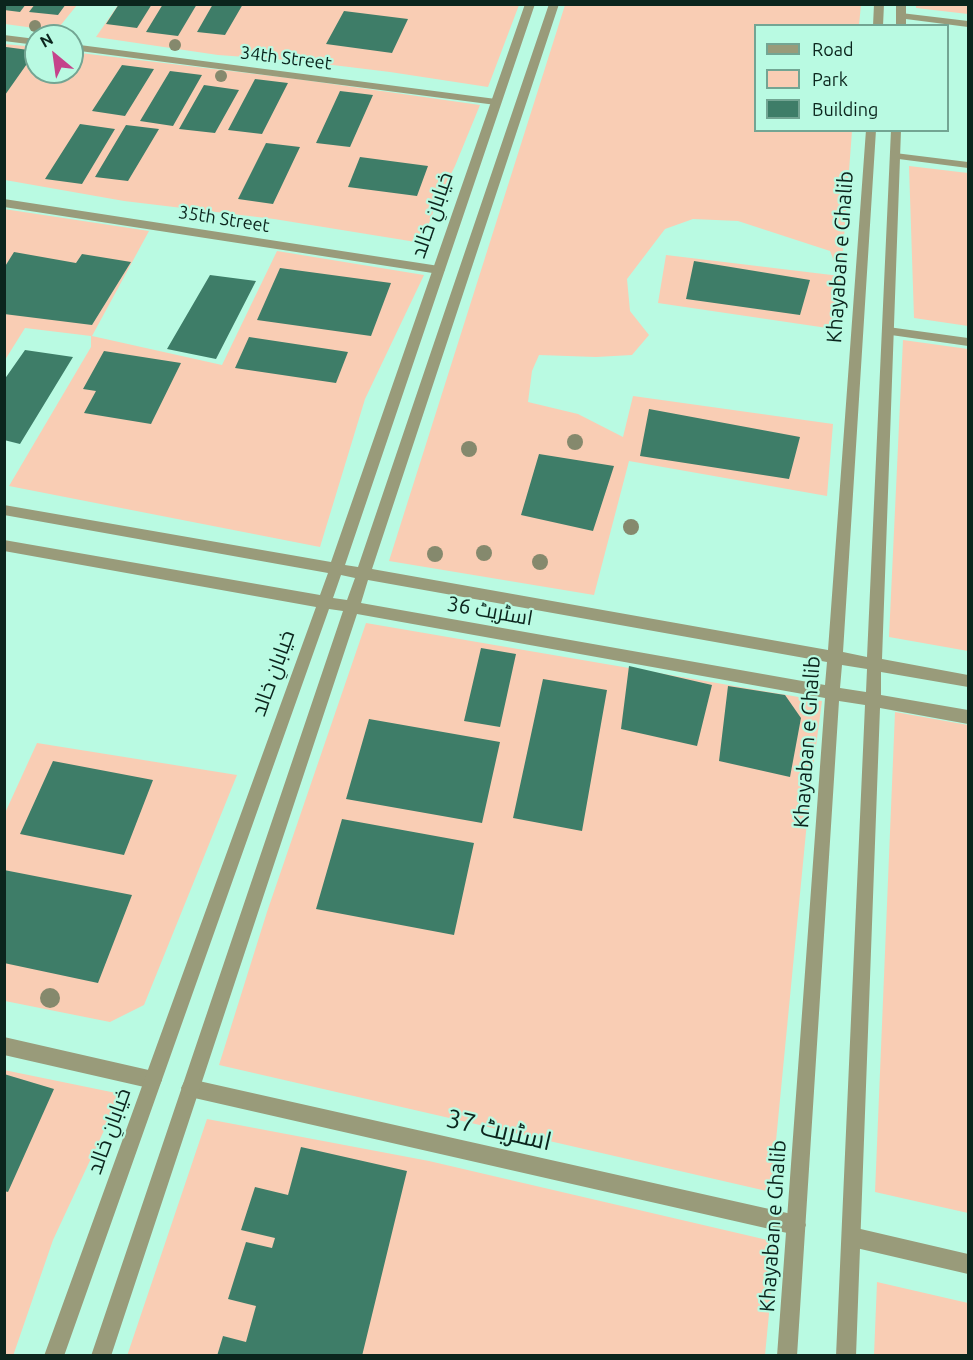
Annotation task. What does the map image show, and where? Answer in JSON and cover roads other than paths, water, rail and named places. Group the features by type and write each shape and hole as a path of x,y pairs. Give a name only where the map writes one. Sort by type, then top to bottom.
{"street":[{"name":"خیابانِ خالد","path":"54,1356 324,604 530,4"},
{"path":"100,1356 554,4"},
{"path":"878,24 879,4"},
{"path":"901,4 901,21 969,24"},
{"path":"4,38 24,40"},
{"name":"34th Street","path":"84,49 496,102"},
{"name":"Khayaban e Ghalib","path":"787,1356 871,132"},
{"path":"846,1356 896,132"},
{"path":"895,156 969,165"},
{"name":"35th Street","path":"4,203 439,270"},
{"path":"888,331 969,342"},
{"name":"اسٹریٹ 36","path":"4,510 969,681"},
{"name":"اسٹریٹ 36","path":"4,545 324,604 969,717"},
{"path":"4,1046 153,1080"},
{"name":"اسٹریٹ 37","path":"190,1088 796,1225"},
{"path":"852,1238 969,1264"}]}
